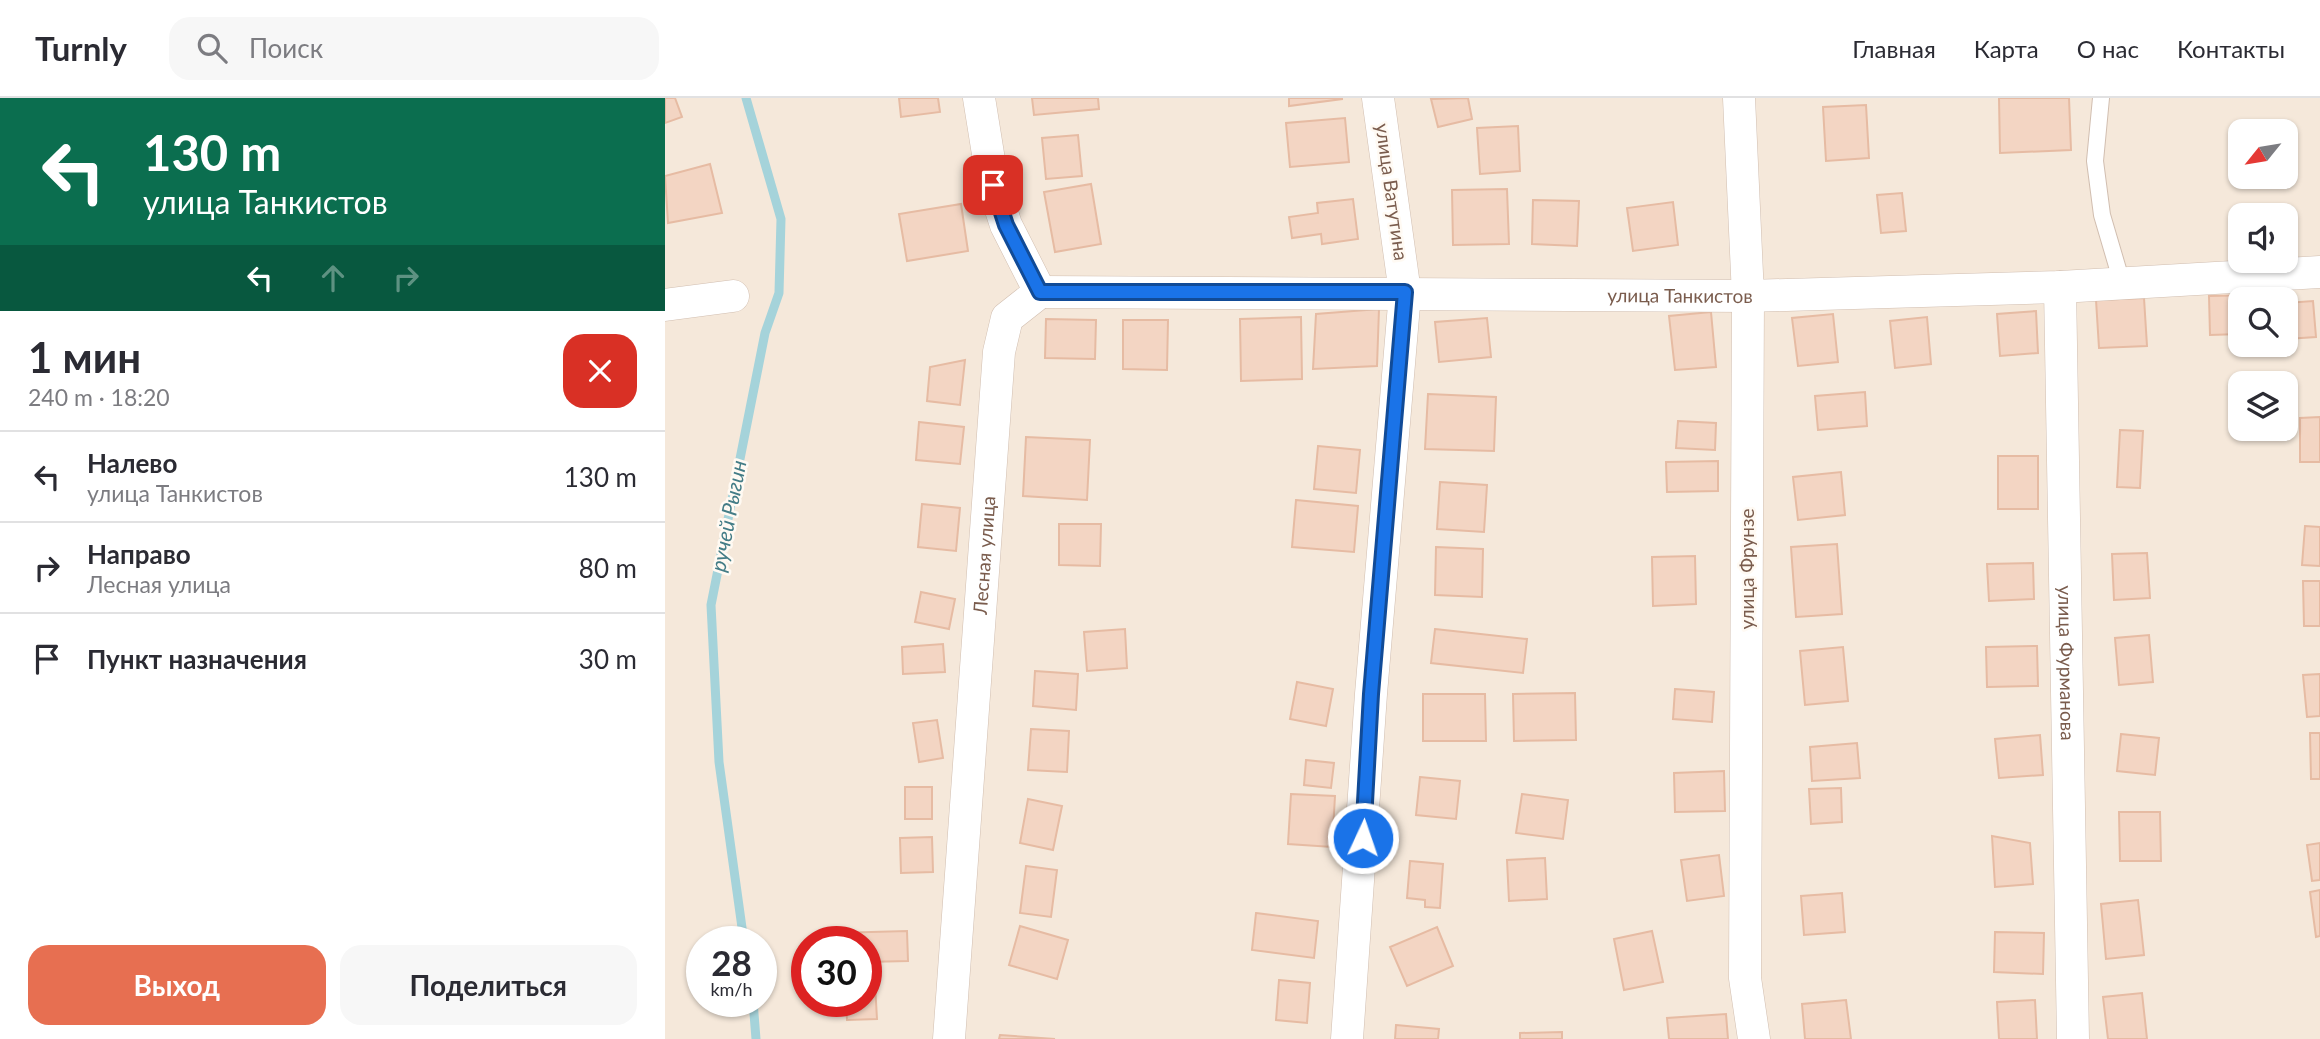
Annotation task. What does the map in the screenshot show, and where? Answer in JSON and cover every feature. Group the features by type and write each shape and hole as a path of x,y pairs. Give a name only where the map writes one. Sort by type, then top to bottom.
{"street":[{"path":"979,98 993,185 1006,225 1040,292"},
{"name":"улица Ватутина","path":"1347,1039 1371,694 1405,292 1378,98"},
{"name":"улица Фрунзе","path":"1739,98 1748,296 1745,978 1753,1039"},
{"name":"улица Танкистов","path":"1040,292 1748,296 2060,287 2320,272"},
{"name":"улица Фурманова","path":"2060,287 2073,1039"},
{"name":"Лесная улица","path":"949,1039 999,352 1007,318 1040,292"},
{"path":"665,305 733,296"}],"lane":[{"path":"2101,98 2095,161 2102,215 2122,283"}],"shaded area":[{"path":"665,98 2320,98 2320,1039 665,1039"}],"building":[{"path":"665,98 675,98 682,117 665,123"},
{"path":"899,98 938,98 940,112 901,117"},
{"path":"1032,98 1098,98 1099,109 1034,115"},
{"path":"1289,98 1342,98 1342,99 1289,106"},
{"path":"1468,98 1472,119 1438,127 1431,99"},
{"path":"1999,98 2069,98 2071,150 2000,153"},
{"path":"1866,105 1869,158 1826,161 1823,107"},
{"path":"1345,118 1349,162 1290,167 1286,123"},
{"path":"1518,126 1520,171 1480,174 1477,128"},
{"path":"1078,135 1082,176 1046,179 1042,138"},
{"path":"710,164 722,213 668,223 665,176"},
{"path":"1091,184 1101,244 1055,252 1044,192"},
{"path":"1507,189 1509,244 1453,245 1452,190"},
{"path":"1902,193 1906,231 1881,233 1877,195"},
{"path":"1353,199 1358,239 1322,244 1321,234 1292,238 1289,217 1318,213 1317,203"},
{"path":"1533,200 1579,201 1577,246 1532,244"},
{"path":"1673,202 1678,245 1633,251 1627,208"},
{"path":"961,204 968,251 907,261 899,214"},
{"path":"2209,296 2228,296 2228,334 2210,335"},
{"path":"2144,298 2147,346 2099,348 2096,300"},
{"path":"2313,301 2316,337 2298,338 2298,302"},
{"path":"1379,309 1377,366 1313,369 1316,314"},
{"path":"2036,311 2038,353 2000,356 1997,314"},
{"path":"1711,312 1716,367 1675,370 1669,316"},
{"path":"1833,314 1838,362 1798,366 1792,318"},
{"path":"1301,317 1302,379 1241,381 1240,319"},
{"path":"1927,317 1931,364 1895,368 1890,321"},
{"path":"1487,318 1491,357 1439,362 1435,322"},
{"path":"1046,319 1096,320 1095,359 1045,358"},
{"path":"1123,320 1168,320 1167,370 1123,369"},
{"path":"965,360 960,405 927,401 930,367"},
{"path":"1865,392 1867,426 1818,430 1815,396"},
{"path":"1428,394 1496,397 1494,451 1425,449"},
{"path":"2320,417 2320,462 2300,462 2300,418"},
{"path":"1678,421 1716,423 1715,450 1676,448"},
{"path":"919,422 964,427 960,464 916,460"},
{"path":"2120,430 2143,431 2140,488 2117,487"},
{"path":"1026,437 1090,440 1087,500 1023,496"},
{"path":"1318,446 1360,450 1356,493 1314,489"},
{"path":"1998,456 2038,456 2038,509 1998,509"},
{"path":"1718,461 1718,491 1667,492 1666,462"},
{"path":"1841,472 1845,515 1798,520 1793,477"},
{"path":"1440,482 1487,485 1484,532 1437,529"},
{"path":"1296,500 1358,506 1354,552 1292,547"},
{"path":"922,504 960,508 956,551 918,547"},
{"path":"1059,524 1101,524 1100,566 1059,565"},
{"path":"2305,526 2320,527 2320,566 2302,565"},
{"path":"1837,544 1842,614 1796,617 1791,547"},
{"path":"1436,547 1483,549 1482,597 1435,595"},
{"path":"2147,553 2150,598 2114,600 2112,554"},
{"path":"1695,556 1696,604 1653,606 1652,557"},
{"path":"2033,563 2034,599 1989,601 1987,564"},
{"path":"2303,581 2320,581 2320,626 2304,626"},
{"path":"921,592 955,599 949,629 915,622"},
{"path":"1125,629 1127,668 1087,671 1084,632"},
{"path":"1435,629 1527,639 1523,673 1431,663"},
{"path":"2149,635 2153,682 2119,685 2115,638"},
{"path":"943,644 945,672 903,674 902,647"},
{"path":"2037,646 2038,686 1987,687 1986,647"},
{"path":"1843,647 1848,701 1805,705 1800,651"},
{"path":"1035,671 1078,674 1076,710 1033,706"},
{"path":"2320,674 2320,716 2307,717 2303,675"},
{"path":"1297,682 1333,689 1326,726 1290,719"},
{"path":"1675,689 1714,692 1712,722 1673,719"},
{"path":"1575,693 1576,740 1514,741 1513,694"},
{"path":"1423,694 1485,694 1486,741 1423,741"},
{"path":"937,720 943,758 919,762 913,723"},
{"path":"1031,729 1069,731 1067,772 1028,770"},
{"path":"2310,733 2320,733 2320,779 2311,779"},
{"path":"2121,734 2159,738 2155,775 2117,771"},
{"path":"2040,735 2043,775 1999,778 1995,739"},
{"path":"1857,743 1860,778 1812,781 1810,747"},
{"path":"1306,760 1334,763 1331,788 1304,785"},
{"path":"1724,771 1725,811 1675,812 1674,773"},
{"path":"1420,777 1460,781 1456,819 1416,815"},
{"path":"905,787 932,787 932,819 905,819"},
{"path":"1841,788 1842,822 1811,824 1809,789"},
{"path":"1291,794 1335,796 1332,847 1288,844"},
{"path":"1522,794 1568,800 1563,839 1516,833"},
{"path":"1028,799 1062,806 1053,850 1020,843"},
{"path":"2119,812 2160,812 2161,861 2120,861"},
{"path":"1992,836 2030,843 2033,884 1995,887"},
{"path":"932,837 933,872 901,873 900,838"},
{"path":"2320,843 2320,880 2312,881 2307,845"},
{"path":"1719,855 1724,896 1687,901 1681,860"},
{"path":"1545,858 1547,899 1509,901 1507,860"},
{"path":"1410,861 1443,864 1440,908 1425,907 1425,900 1407,898"},
{"path":"1026,866 1057,870 1051,917 1020,913"},
{"path":"2320,890 2320,936 2316,937 2310,892"},
{"path":"1842,893 1845,932 1804,935 1801,896"},
{"path":"2138,900 2144,955 2106,959 2101,904"},
{"path":"1256,913 1318,921 1314,958 1252,950"},
{"path":"1020,926 1068,940 1057,979 1009,965"},
{"path":"1437,927 1453,966 1407,986 1390,947"},
{"path":"907,931 908,961 882,962 882,932"},
{"path":"1652,931 1663,982 1624,990 1614,939"},
{"path":"1995,932 2044,933 2043,974 1994,972"},
{"path":"1279,980 1310,983 1307,1023 1276,1020"},
{"path":"2142,993 2147,1039 2108,1039 2103,997"},
{"path":"1846,1000 1851,1039 1805,1039 1802,1004"},
{"path":"2035,1000 2037,1039 1999,1039 1997,1002"},
{"path":"1726,1014 1728,1039 1669,1039 1667,1018"},
{"path":"847,1017 877,1017 877,1019 847,1020"},
{"path":"1396,1025 1439,1029 1438,1039 1395,1039"},
{"path":"1562,1032 1562,1039 1520,1039 1520,1033"},
{"path":"1000,1035 1055,1039 999,1039"}],"waterway":[{"name":"ручей Рыгин","path":"742,926 719,762 711,605 765,333 779,293 781,219 746,98"},
{"name":"ручей Рыгин","path":"754,1017 756,1039"}],"route":[{"path":"993,185 1006,225 1040,292 1405,292 1371,694 1363,838"}]}
